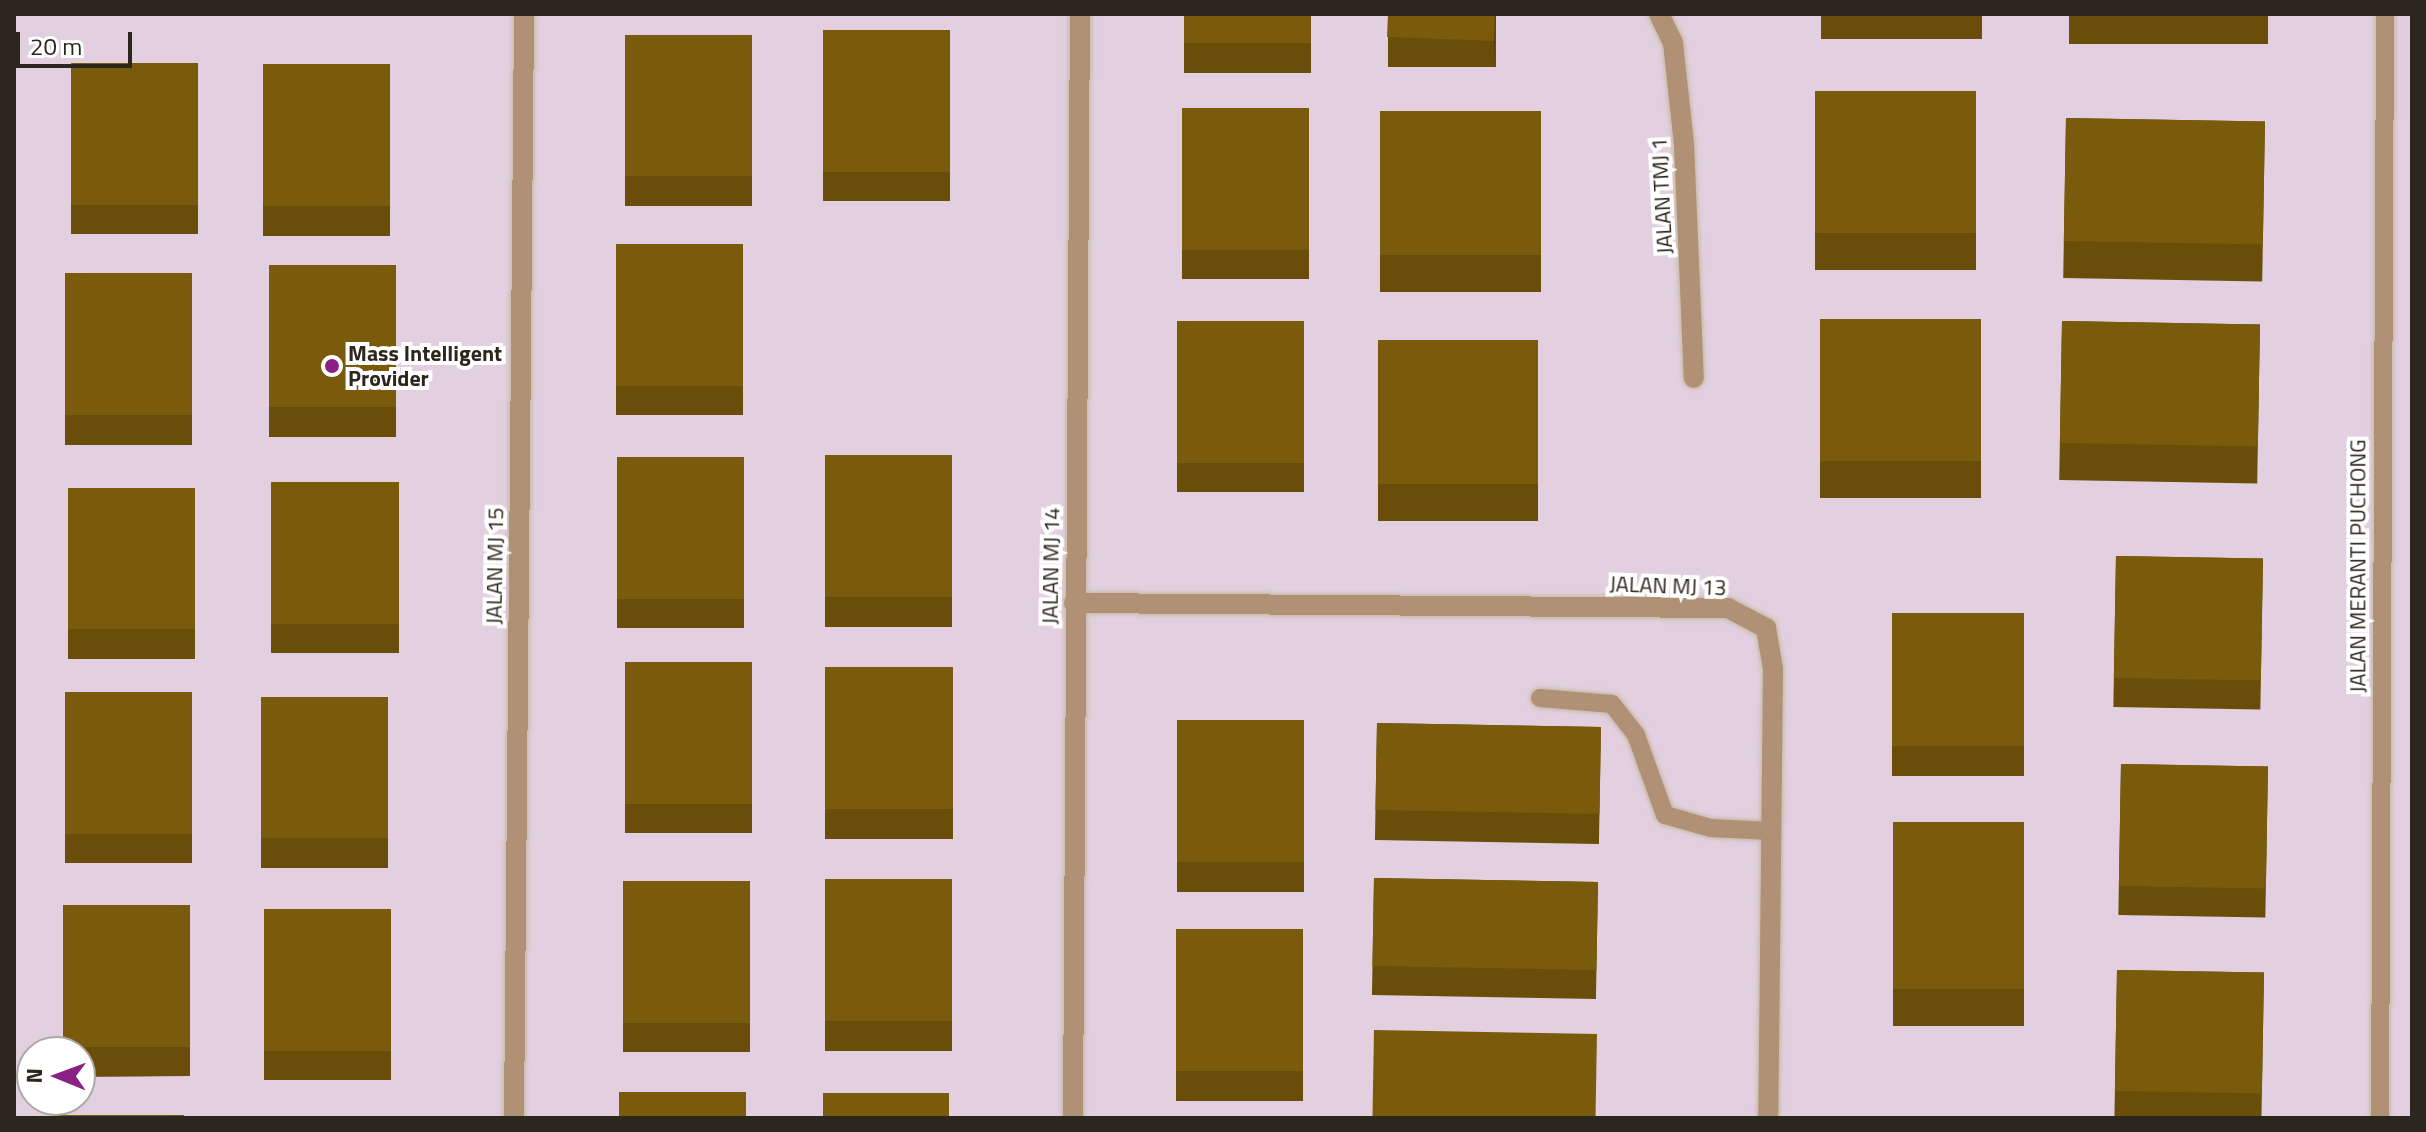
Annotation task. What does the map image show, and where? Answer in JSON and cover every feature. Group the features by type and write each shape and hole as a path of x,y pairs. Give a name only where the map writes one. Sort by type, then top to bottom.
{"street":[{"name":"JALAN MJ 15","path":"514,1118 524,14"},
{"name":"JALAN MJ 14","path":"1073,1118 1080,14"},
{"name":"JALAN TMJ 1","path":"1659,14 1673,43 1684,144 1694,378"},
{"name":"JALAN MJ 13","path":"1074,603 1728,608 1766,628 1773,669 1768,1118"}],"lane":[{"name":"JALAN MERANTI PUCHONG","path":"2380,1118 2385,14"},
{"path":"1540,698 1612,704 1636,735 1665,815 1711,828 1771,831"}],"shaded area":[{"path":"14,14 2412,14 2412,1118 14,1118"}],"building":[{"path":"1184,14 1311,14 1311,43 1184,43"},
{"path":"1388,14 1495,14 1494,41 1387,37"},
{"path":"823,30 950,30 950,172 823,172"},
{"path":"625,35 752,35 752,176 625,176"},
{"path":"71,63 198,63 198,205 71,205"},
{"path":"263,64 390,64 390,206 263,206"},
{"path":"1815,91 1976,91 1976,233 1815,233"},
{"path":"1182,108 1309,108 1309,250 1182,250"},
{"path":"1380,111 1541,111 1541,255 1380,255"},
{"path":"2066,118 2265,121 2263,244 2064,241"},
{"path":"616,244 743,244 743,386 616,386"},
{"name":"Mass Intelligent Provider","path":"269,265 396,265 396,407 269,407"},
{"path":"65,273 192,273 192,415 65,415"},
{"path":"1820,319 1981,319 1981,461 1820,461"},
{"path":"1177,321 1304,321 1304,463 1177,463"},
{"path":"2062,321 2260,324 2258,446 2060,443"},
{"path":"1378,340 1538,340 1538,484 1378,484"},
{"path":"825,455 952,455 952,597 825,597"},
{"path":"617,457 744,457 744,599 617,599"},
{"path":"271,482 399,482 399,624 271,624"},
{"path":"68,488 195,488 195,629 68,629"},
{"path":"2116,556 2263,559 2261,681 2114,678"},
{"path":"1892,613 2024,613 2024,746 1892,746"},
{"path":"625,662 752,662 752,804 625,804"},
{"path":"825,667 953,667 953,809 825,809"},
{"path":"65,692 192,692 192,834 65,834"},
{"path":"261,697 388,697 388,838 261,838"},
{"path":"1177,720 1304,720 1304,862 1177,862"},
{"path":"1377,723 1601,727 1599,814 1375,810"},
{"path":"2121,764 2268,767 2266,889 2119,886"},
{"path":"1893,822 2024,822 2024,989 1893,989"},
{"path":"1374,878 1598,882 1596,970 1372,966"},
{"path":"825,879 952,879 952,1021 825,1021"},
{"path":"623,881 750,881 750,1023 623,1023"},
{"path":"63,905 190,905 190,1047 96,1047 96,1036 63,1036"},
{"path":"264,909 391,909 391,1051 264,1051"},
{"path":"1176,929 1303,929 1303,1071 1176,1071"},
{"path":"2117,970 2264,973 2262,1094 2115,1091"},
{"path":"1374,1030 1597,1034 1595,1118 1372,1118"},
{"path":"619,1092 746,1092 746,1118 619,1118"},
{"path":"823,1093 949,1093 949,1118 823,1118"},
{"path":"184,1115 184,1118 57,1118"},
{"path":"2018,1117 2018,1118 1886,1118"}],"place":[{"name":"Mass Intelligent Provider","path":"332,366"}]}
